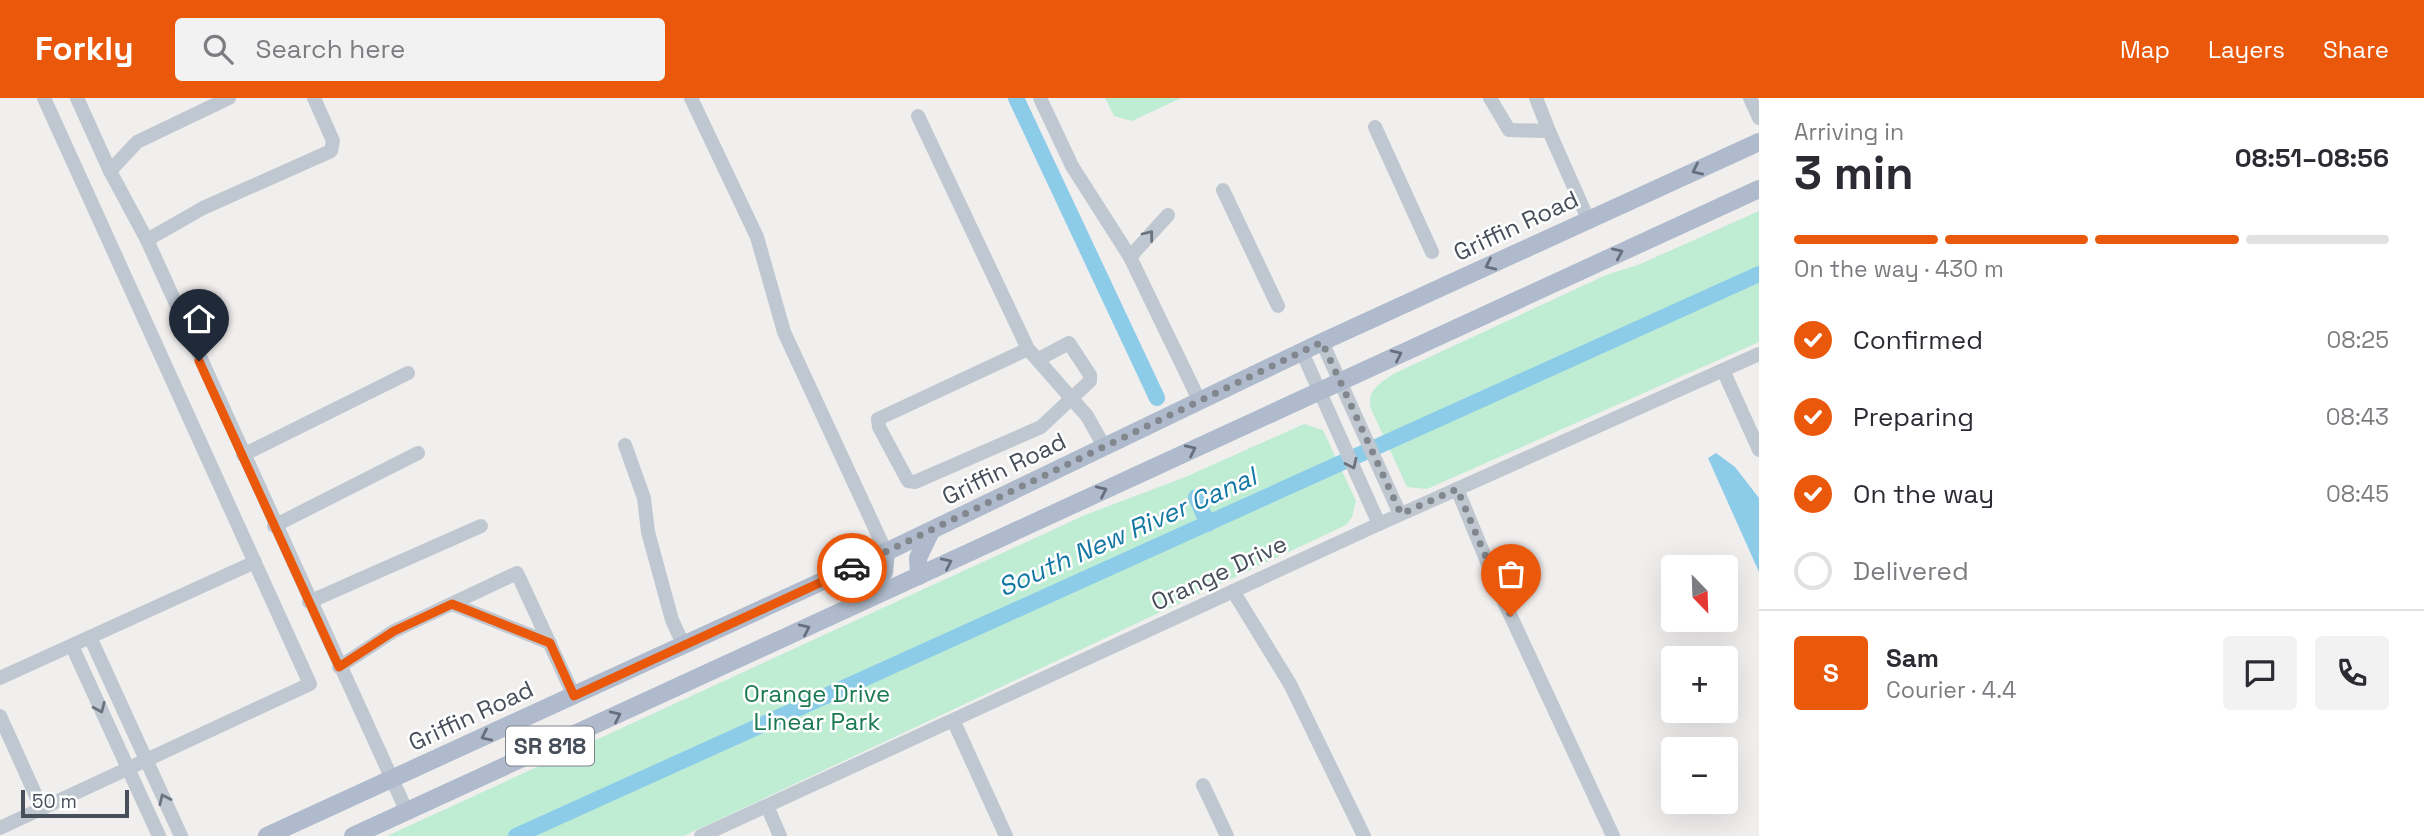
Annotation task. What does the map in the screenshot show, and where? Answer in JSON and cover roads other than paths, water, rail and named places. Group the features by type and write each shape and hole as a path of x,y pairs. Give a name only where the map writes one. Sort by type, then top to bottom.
{"main road":[{"name":"Griffin Road","path":"267,836 684,646 1105,448 1322,342 1759,142"},
{"name":"SR 818","path":"353,836 1759,189"},
{"path":"919,576 918,558 930,531"},
{"path":"863,602 884,572 886,552"}],"street":[{"path":"0,828 310,684 44,98"},
{"path":"77,98 110,171 147,240 274,526 407,811"},
{"path":"110,171 137,142 229,98"},
{"path":"147,240 203,208 331,151 333,141 314,98"},
{"path":"691,98 757,237 784,332 886,552"},
{"path":"1040,98 1072,166 1130,257 1200,401"},
{"path":"1490,98 1509,130 1549,131"},
{"path":"1536,98 1588,219"},
{"path":"1749,98 1759,118"},
{"path":"918,116 1033,354 1087,416 1105,448"},
{"path":"1375,127 1432,252"},
{"path":"1223,190 1278,306"},
{"path":"1130,257 1168,215"},
{"path":"1322,342 1401,514"},
{"path":"1069,343 1090,375 1090,381 1070,397 1041,427 915,482 908,481 879,427 878,419 1033,354 1069,343"},
{"path":"1301,352 1379,524"},
{"name":"Orange Drive","path":"701,836 954,722 1379,524 1759,354"},
{"path":"1723,370 1759,450"},
{"path":"243,455 408,373"},
{"path":"625,444 644,498 649,540 672,620 684,646"},
{"path":"274,526 418,453"},
{"path":"1457,489 1500,593 1613,836"},
{"path":"309,602 481,526"},
{"path":"0,678 255,562"},
{"path":"339,667 394,631 517,573 574,696"},
{"path":"1233,591 1290,684 1364,836"},
{"path":"452,604 550,643"},
{"path":"90,637 181,836"},
{"path":"72,646 159,836"},
{"path":"0,716 42,810"},
{"path":"954,722 1006,836"},
{"path":"1203,785 1227,836"},
{"path":"766,806 780,836"}],"water":[{"path":"1716,453 1735,467 1759,498 1759,572 1708,458"}],"waterway":[{"path":"1016,98 1157,398"},
{"name":"South New River Canal","path":"516,836 1759,274"},
{"path":"1196,497 1208,524"}],"park label":[{"name":"Orange Drive Linear Park","path":"817,708"}]}
